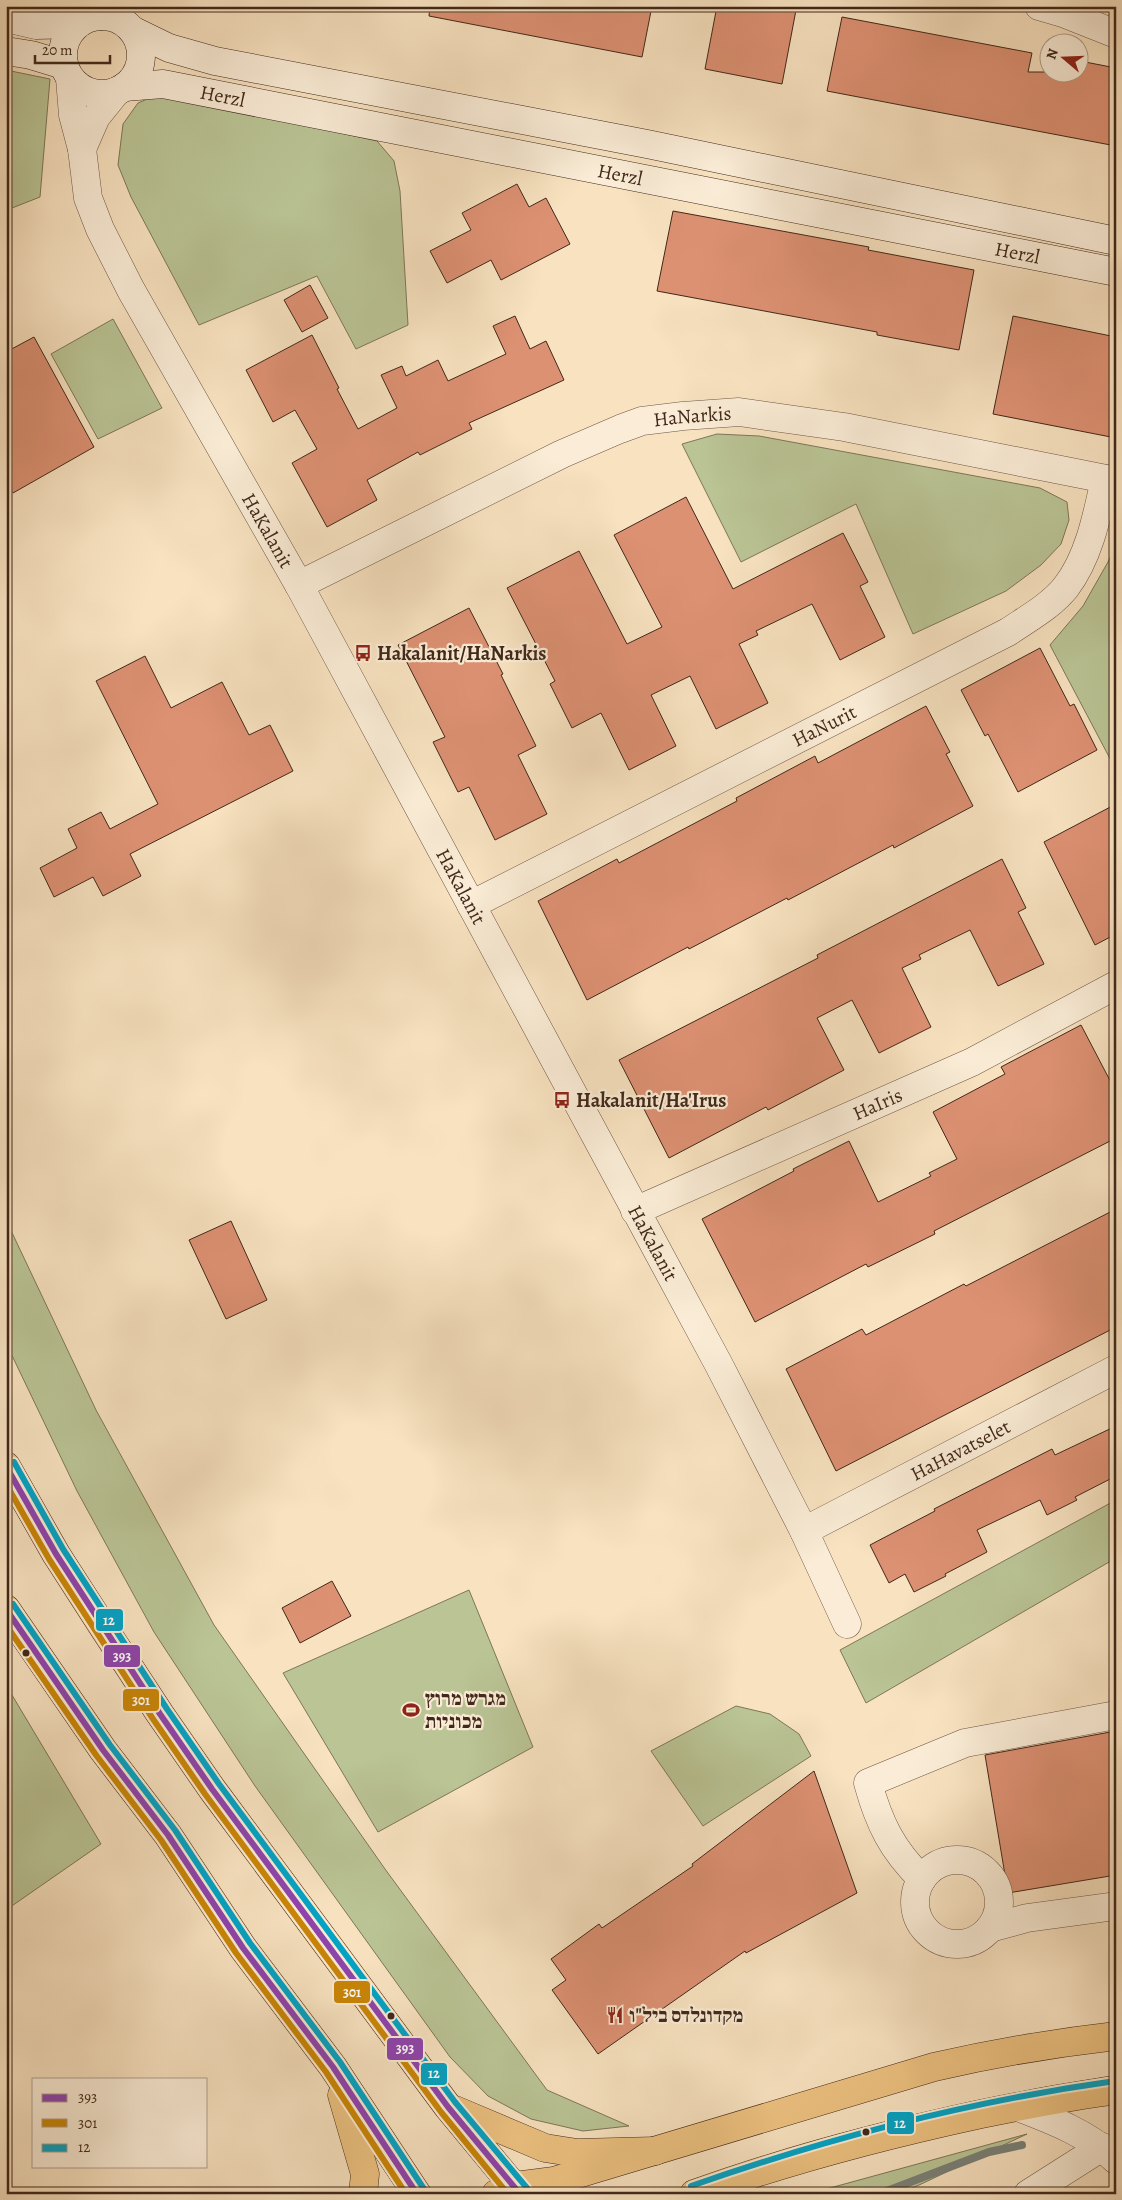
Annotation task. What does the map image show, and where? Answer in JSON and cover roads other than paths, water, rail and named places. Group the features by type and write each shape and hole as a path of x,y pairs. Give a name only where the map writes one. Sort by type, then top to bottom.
{"main road":[{"path":"6,1466 56,1554 160,1714 212,1789 510,2191 554,2181 934,2067 992,2053 1116,2036"},
{"path":"6,1609 103,1750 168,1835 243,1948 333,2067 417,2194"},
{"path":"333,2067 365,2174 363,2194"},
{"path":"694,2194 738,2178 850,2144 1018,2107 1116,2090"},
{"path":"448,2107 545,2148 577,2153 655,2151"}],"street":[{"path":"1039,6 1063,13 1116,34"},
{"path":"94,15 70,32 65,42 62,53 67,71 79,87 91,93 104,94 121,89"},
{"path":"6,18 36,24 94,15 117,18 134,31 139,42 141,55 139,67 133,79 121,89 96,117 82,149"},
{"name":"Herzl","path":"134,31 169,48 215,61 647,144 1116,241"},
{"path":"6,51 31,55 67,71"},
{"name":"HaKalanit","path":"67,71 73,115 82,149 88,198 100,230 136,298 299,585 719,1366 804,1531 848,1624"},
{"name":"Herzl","path":"121,89 163,84 1116,272"},
{"name":"HaNarkis","path":"299,585 562,454 620,428 642,421 739,412 844,427 1111,480"},
{"name":"HaNurit","path":"471,905 1008,632 1039,611 1065,588 1080,562 1111,480"},
{"name":"HaIris","path":"635,1211 972,1062 1116,985"},
{"name":"HaHavatselet","path":"804,1531 1116,1369"},
{"path":"922,1879 905,1862 888,1836 877,1815 868,1783 965,1742 1116,1715"},
{"path":"968,1861 981,1867 991,1876 997,1888 998,1909 990,1928 979,1938 966,1943 951,1943 938,1939 927,1931 919,1919 915,1905 916,1892 922,1879 931,1869 942,1862 968,1861"},
{"path":"997,1888 1013,1900 1040,1907 1077,1912"},
{"path":"990,1928 1027,1918 1116,1906"},
{"path":"1018,2107 1061,2125 1109,2154"},
{"path":"1028,2194 1109,2154"}],"waterway":[{"path":"879,2194 989,2152 1022,2145"}],"place":[{"name":"Hakalanit/HaNarkis","path":"363,653"},
{"name":"Hakalanit/Ha'Irus","path":"562,1100"},
{"name":"מגרש מרוץ מכוניות","path":"411,1710"},
{"name":"מקדונלדס ביל\"ו","path":"615,2015"}]}
